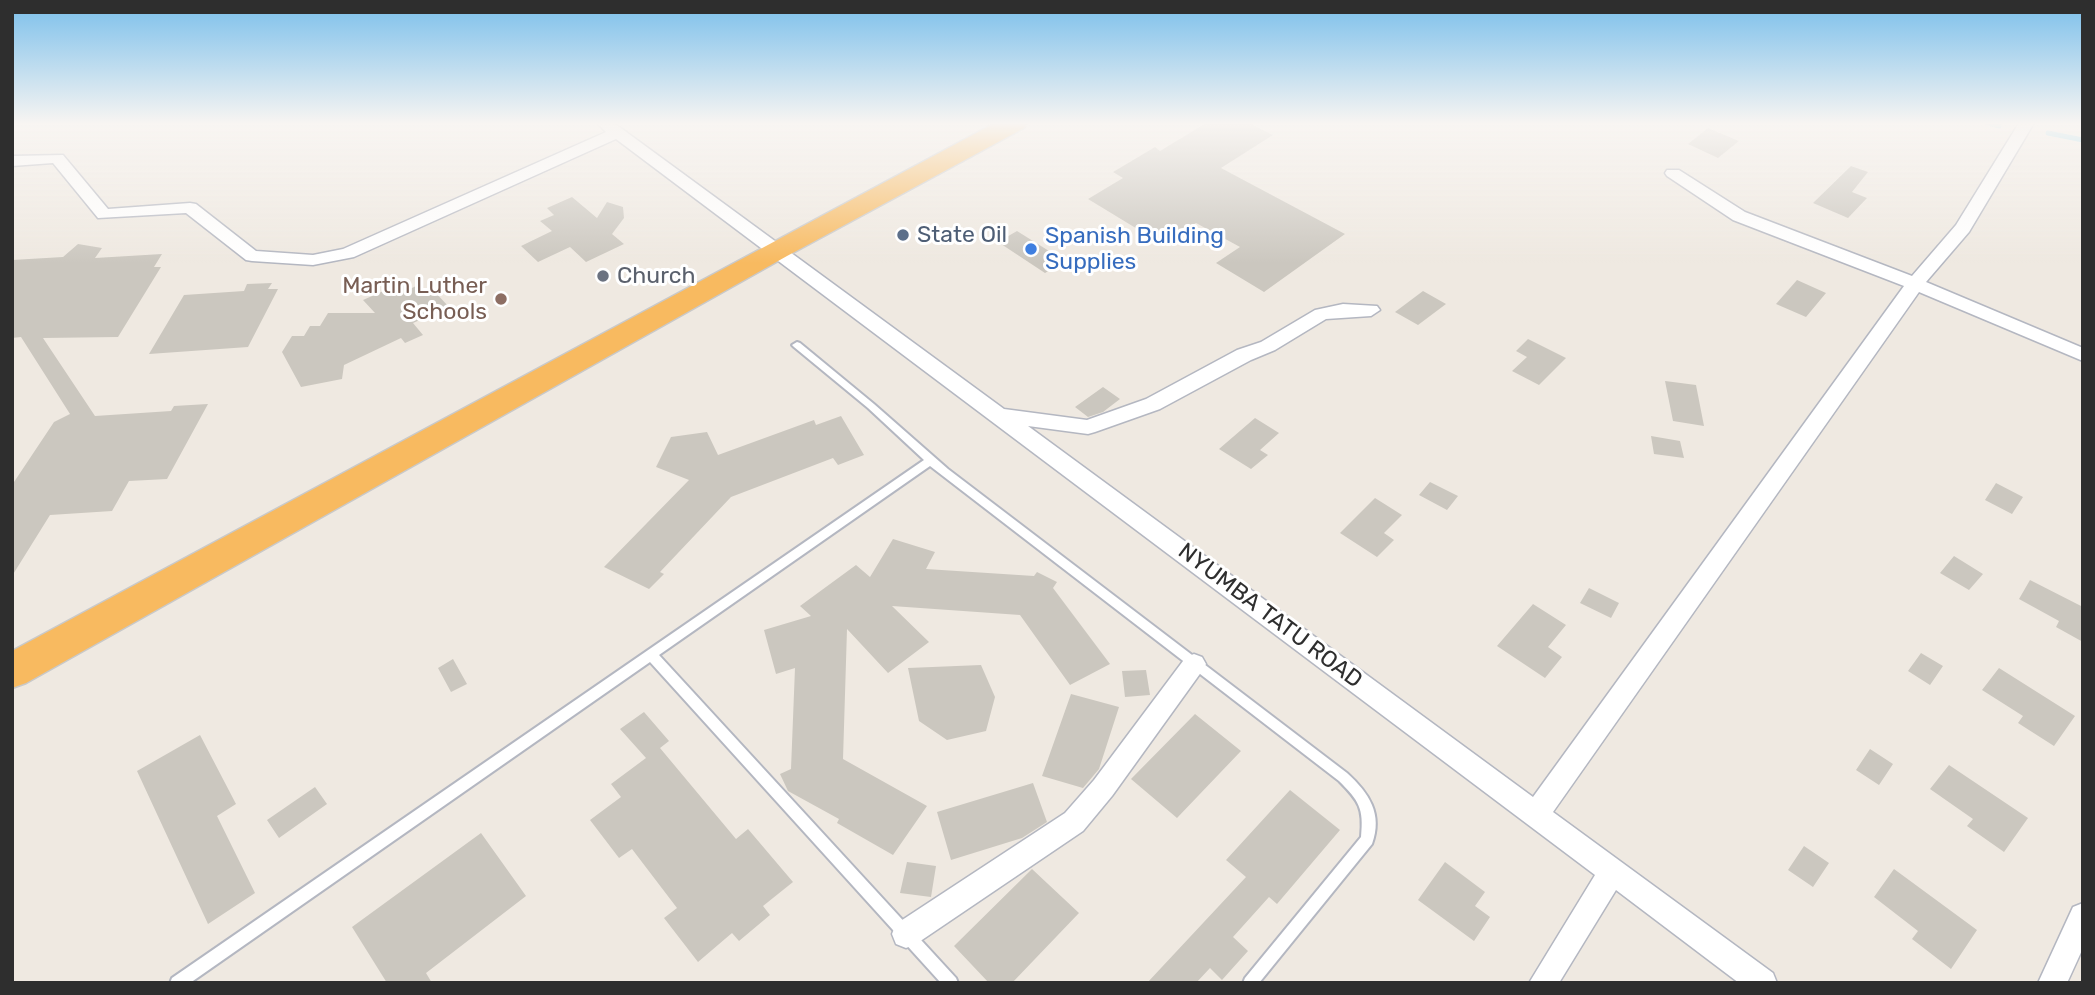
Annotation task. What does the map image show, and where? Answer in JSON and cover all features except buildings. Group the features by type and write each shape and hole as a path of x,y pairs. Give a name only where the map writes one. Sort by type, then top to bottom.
{"highway":[{"path":"12,671 928,169"}],"street":[{"path":"67,169 104,214 190,208 252,256 313,260 348,253 524,169"},
{"name":"NYUMBA TATU ROAD","path":"668,169 1763,983"},
{"path":"1536,814 1915,284 1963,228 1999,169"},
{"path":"1673,173 1739,216 1915,284 2083,355"},
{"path":"1000,416 1088,427 1153,404 1244,355 1268,346 1321,314 1343,310 1370,310"},
{"path":"906,934 1074,822 1103,788 1194,664"},
{"path":"1543,983 1613,871"},
{"path":"2052,983 2083,917"}],"lane":[{"path":"797,345 871,405 931,460 1343,777 1363,796 1371,814 1367,840 1250,983"},
{"path":"177,983 931,460"},
{"path":"651,654 951,983"}],"place":[{"name":"State Oil","path":"903,235"},
{"name":"Spanish Building Supplies","path":"1031,249"},
{"name":"Church","path":"603,276"},
{"name":"Martin Luther Schools","path":"501,299"}]}
